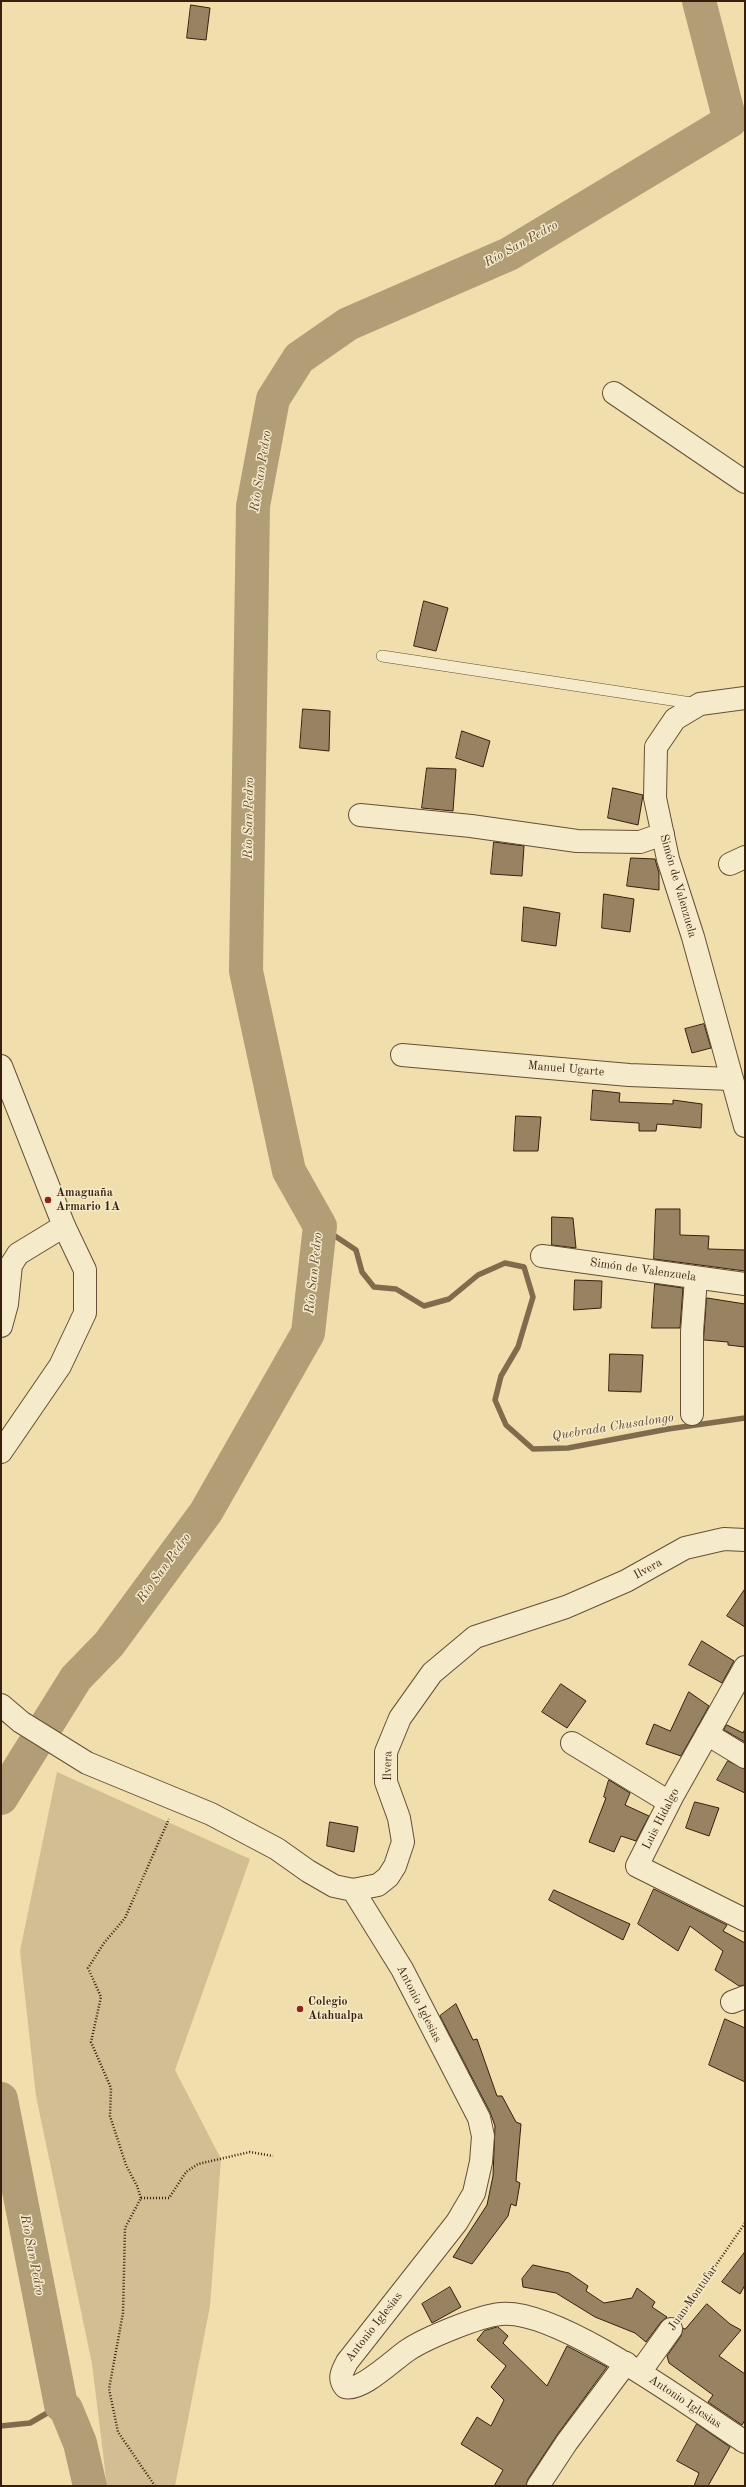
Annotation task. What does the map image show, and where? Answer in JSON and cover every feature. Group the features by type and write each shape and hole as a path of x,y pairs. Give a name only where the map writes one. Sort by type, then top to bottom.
{"street":[{"path":"614,393 745,482"},
{"name":"Simón de Valenzuela","path":"745,698 700,704 675,719 656,748 655,798 663,834 745,1126"},
{"path":"360,815 471,826 577,841 640,842 663,834"},
{"name":"Manuel Ugarte","path":"402,1055 629,1075 731,1079"},
{"path":"1,1066 64,1226 85,1270 85,1313 60,1366 1,1452"},
{"path":"1,1326 7,1304 11,1265 18,1254 64,1226"},
{"name":"Simón de Valenzuela","path":"542,1256 745,1284"},
{"path":"692,1414 692,1332 696,1278"},
{"name":"Ilvera","path":"7,1714 87,1763 211,1814 277,1848 308,1871 334,1886 353,1890 378,1885 388,1877 395,1866 403,1842 399,1818 386,1782 386,1752 400,1718 432,1673 475,1637 566,1607 626,1581 686,1548 724,1539 745,1540"},
{"name":"Luis Hidalgo","path":"745,1667 670,1802 638,1866 745,1920"},
{"path":"708,1734 745,1757"},
{"path":"572,1742 670,1802"},
{"name":"Antonio Iglesias","path":"353,1890 402,1969 479,2118 483,2136 481,2162 474,2192 457,2222 357,2348 341,2374 341,2382 344,2387 351,2389 357,2387 409,2349 478,2318 502,2314 532,2316 633,2368 745,2442"},
{"name":"Juan Montufar","path":"538,2486 567,2442 633,2368 671,2329"}],"lane":[{"path":"382,656 700,704"}],"path":[{"path":"155,2486 118,2432 109,2389 124,2313 125,2228 141,2198 138,2186 126,2165 110,2116 111,2088 91,2042 101,1997 88,1968 104,1943 125,1918 178,1800"},
{"path":"141,2198 169,2198 186,2172 198,2164 250,2152 273,2156"},
{"name":"Juan Montufar","path":"671,2329 745,2223"}],"shaded area":[{"path":"57,1772 250,1859 175,2070 221,2159 210,2306 175,2486 107,2486 92,2364 36,2096 20,1951"}],"building":[{"path":"191,5 210,8 206,40 187,38"},
{"path":"424,601 448,608 436,651 414,646"},
{"path":"303,709 330,711 329,751 300,748"},
{"path":"462,731 490,741 483,767 456,758"},
{"path":"427,768 456,769 453,811 422,808"},
{"path":"613,788 643,795 638,825 608,818"},
{"path":"494,842 524,846 522,876 491,874"},
{"path":"631,858 655,859 659,873 659,890 627,886"},
{"path":"604,894 634,899 630,932 602,928"},
{"path":"524,907 560,913 556,946 522,941"},
{"path":"704,1024 711,1048 692,1053 685,1029"},
{"path":"593,1090 620,1093 619,1102 673,1104 673,1100 702,1104 701,1128 657,1124 656,1131 639,1131 639,1123 591,1120"},
{"path":"516,1116 541,1117 538,1151 514,1151"},
{"path":"656,1209 680,1209 680,1235 709,1236 708,1249 745,1250 745,1271 654,1259"},
{"path":"552,1217 573,1218 576,1248 552,1245"},
{"path":"575,1280 602,1281 601,1308 574,1310"},
{"path":"655,1284 683,1288 680,1328 652,1328"},
{"path":"707,1298 745,1304 745,1347 728,1345 728,1342 704,1340"},
{"path":"610,1354 643,1355 641,1392 609,1391"},
{"path":"745,1589 745,1627 727,1616"},
{"path":"702,1641 734,1661 722,1683 689,1665"},
{"path":"561,1684 586,1701 567,1728 542,1712"},
{"path":"689,1692 709,1706 681,1756 646,1744 654,1724 670,1731"},
{"path":"727,1725 743,1733 745,1729 745,1742 724,1730"},
{"path":"728,1761 745,1769 745,1793 717,1780"},
{"path":"609,1780 630,1793 625,1805 649,1816 636,1841 621,1836 614,1852 589,1842 606,1798 604,1797"},
{"path":"695,1802 719,1808 709,1836 686,1828"},
{"path":"330,1822 358,1827 354,1852 327,1846"},
{"path":"654,1889 727,1925 723,1931 745,1943 745,1985 739,1986 715,1970 723,1951 690,1926 678,1951 638,1924"},
{"path":"554,1890 630,1924 623,1940 549,1900"},
{"path":"456,2004 473,2040 477,2039 497,2096 502,2096 516,2122 521,2124 516,2181 520,2183 516,2206 511,2204 508,2216 472,2264 453,2257 487,2205 493,2176 495,2126 490,2112 440,2016"},
{"path":"725,2019 745,2028 745,2082 709,2065"},
{"path":"745,2252 745,2285 740,2294 722,2282"},
{"path":"533,2265 569,2273 588,2286 586,2291 604,2303 632,2298 637,2288 655,2302 652,2307 667,2317 661,2322 646,2342 635,2333 595,2317 556,2293 523,2287 522,2279"},
{"path":"450,2287 461,2307 432,2323 422,2304"},
{"path":"707,2304 730,2324 741,2330 719,2356 745,2374 745,2420 742,2425 708,2402 713,2395 669,2363 667,2356 681,2336 683,2328 685,2329"},
{"path":"498,2327 508,2336 503,2343 547,2386 567,2346 607,2367 557,2435 528,2479 526,2486 494,2486 503,2470 461,2444 477,2417 491,2426 504,2400 491,2387 506,2366 477,2340 484,2331"},
{"path":"697,2424 730,2447 708,2486 694,2486 699,2473 677,2461"}],"waterway":[{"name":"Río San Pedro","path":"1,1798 76,1678 109,1644 206,1512 308,1333 320,1226 289,1171 246,971 253,506 273,399 299,358 348,324 509,254 730,121 699,1"},
{"name":"Quebrada Chusalongo","path":"320,1226 356,1250 362,1272 374,1287 396,1289 424,1306 449,1299 478,1275 505,1263 524,1267 533,1297 518,1347 501,1376 495,1400 506,1425 533,1449 568,1448 668,1429 745,1418"},
{"name":"Río San Pedro","path":"1,2099 61,2405 66,2409 80,2443 90,2486"},
{"path":"1,2426 30,2423 61,2405"}],"place":[{"name":"Amaguaña Armario 1A","path":"48,1200"},
{"name":"Colegio Atahualpa","path":"300,2009"}]}
